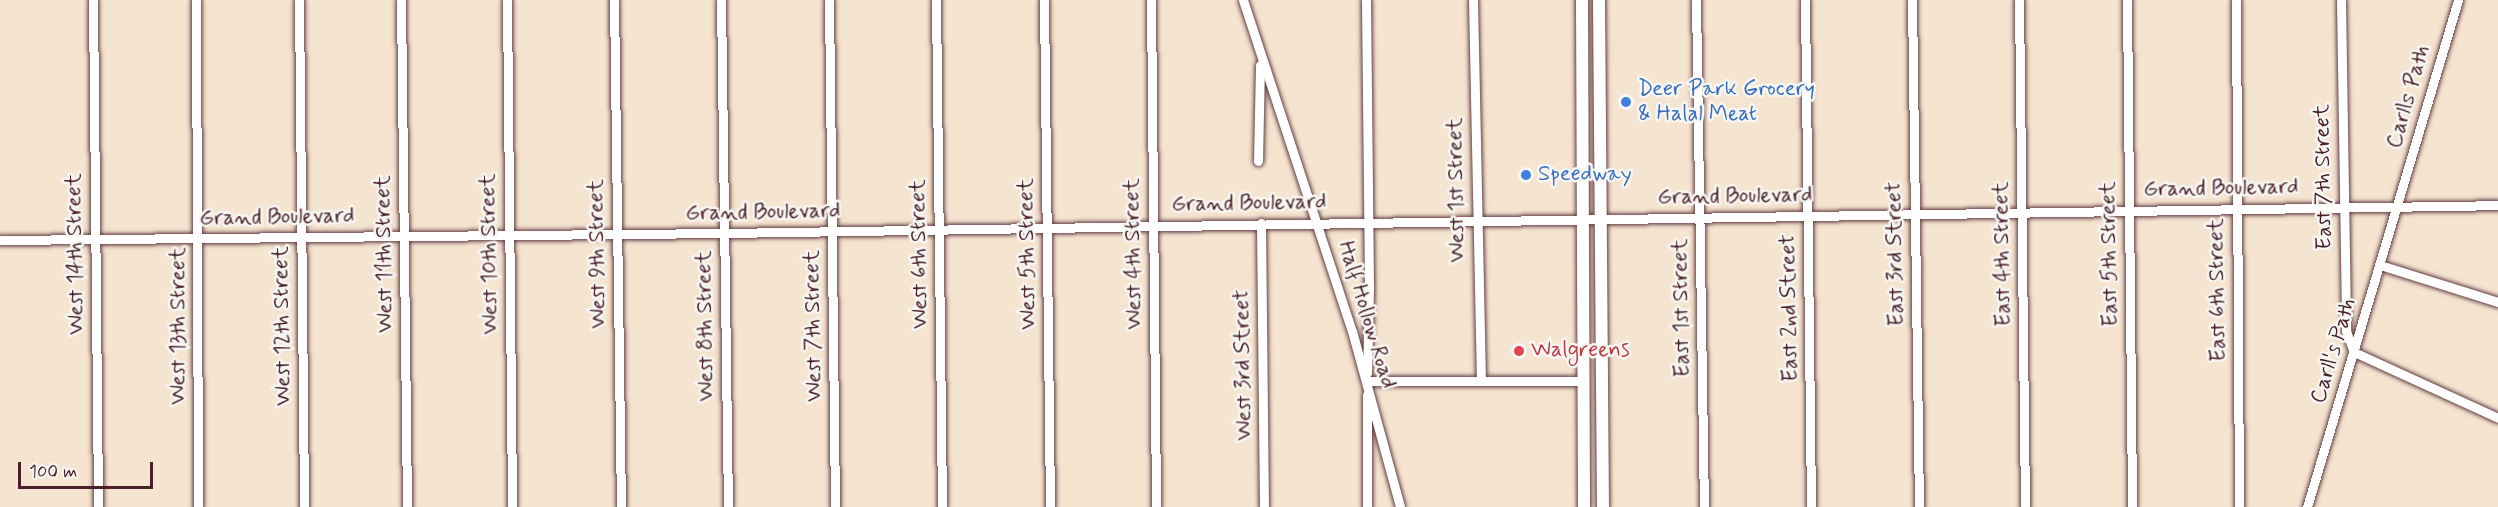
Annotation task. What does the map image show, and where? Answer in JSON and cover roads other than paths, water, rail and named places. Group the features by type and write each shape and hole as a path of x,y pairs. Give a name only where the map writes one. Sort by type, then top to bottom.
{"main road":[{"path":"1582,0 1584,507"},
{"path":"1599,0 1603,507"}],"street":[{"name":"West 14th Street","path":"93,0 98,507"},
{"name":"West 13th Street","path":"196,0 198,507"},
{"name":"West 12th Street","path":"299,0 304,507"},
{"name":"West 11th Street","path":"401,0 408,507"},
{"name":"West 10th Street","path":"507,0 512,507"},
{"name":"West 9th Street","path":"614,0 621,507"},
{"name":"West 8th Street","path":"721,0 728,507"},
{"name":"West 7th Street","path":"829,0 836,507"},
{"name":"West 6th Street","path":"936,0 942,507"},
{"name":"West 5th Street","path":"1044,0 1050,507"},
{"name":"West 4th Street","path":"1151,0 1156,507"},
{"name":"Half Hollow Road","path":"1243,0 1367,381 1400,507"},
{"path":"1366,0 1367,507"},
{"name":"West 1st Street","path":"1473,0 1481,380"},
{"name":"East 1st Street","path":"1696,0 1704,507"},
{"name":"East 2nd Street","path":"1805,0 1811,507"},
{"name":"East 3rd Street","path":"1912,0 1919,507"},
{"name":"East 4th Street","path":"2019,0 2025,507"},
{"name":"East 5th Street","path":"2127,0 2132,507"},
{"name":"East 6th Street","path":"2236,0 2239,507"},
{"name":"East 7th Street","path":"2341,0 2346,331 2354,352"},
{"name":"Carlls Path","path":"2397,206 2458,0"},
{"path":"1258,161 1261,56"},
{"name":"Grand Boulevard","path":"0,240 725,233 1476,219 2498,205"},
{"name":"Carll's Path","path":"2307,507 2397,206"},
{"name":"West 3rd Street","path":"1261,223 1264,507"},
{"path":"2380,265 2498,302"},
{"path":"2354,352 2498,418"},
{"path":"1367,381 1584,381"}],"place":[{"name":"Deer Park Grocery & Halal Meat","path":"1626,102"},
{"name":"Speedway","path":"1526,175"},
{"name":"Walgreens","path":"1519,351"}]}
